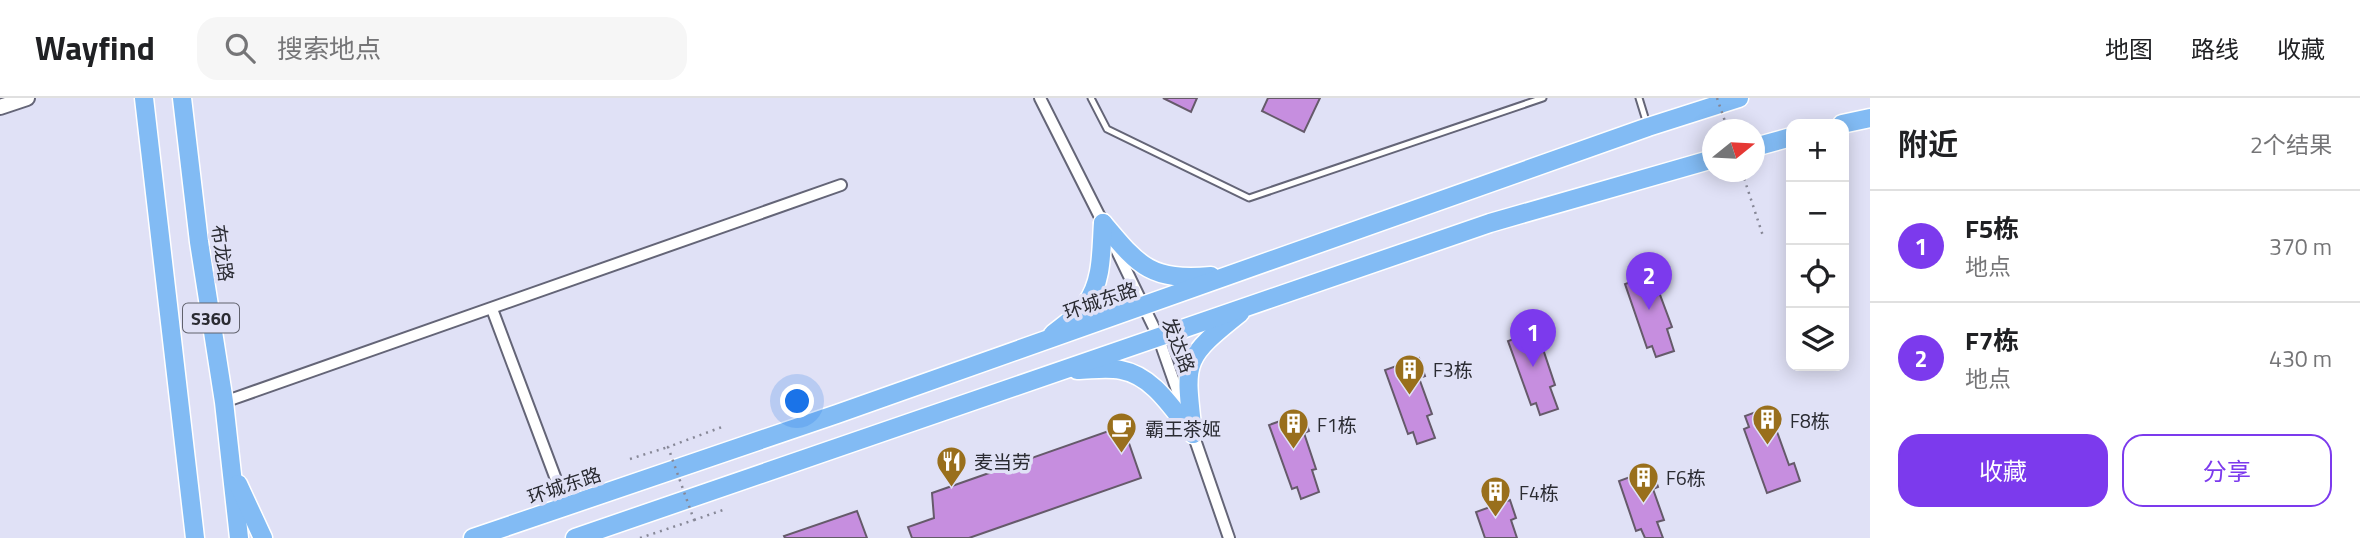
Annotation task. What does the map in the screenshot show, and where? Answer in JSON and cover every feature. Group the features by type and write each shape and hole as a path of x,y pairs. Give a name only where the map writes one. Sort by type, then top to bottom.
{"main road":[{"name":"S360","path":"144,98 191,533"},
{"name":"布龙路","path":"182,98 199,242 224,402 239,538"},
{"name":"环城东路","path":"474,538 1044,342 1648,127 1739,98"},
{"path":"1849,122 1870,118"},
{"path":"1765,144 1786,138"},
{"path":"575,538 1490,223 1702,162"},
{"path":"1103,223 1129,254 1154,272 1183,278 1236,274"},
{"path":"1044,342 1079,313 1092,295 1099,274 1103,223"},
{"path":"1193,434 1188,386 1193,357 1204,342 1250,305"},
{"path":"1058,371 1111,369 1139,376 1155,387 1193,434"},
{"path":"232,468 263,538"}],"street":[{"path":"0,107 27,98"},
{"path":"138,98 147,118"},
{"name":"发达路","path":"1040,98 1158,336 1229,538"},
{"path":"224,402 841,185"},
{"path":"492,309 566,506"}],"lane":[{"path":"1091,98 1107,129 1249,198 1543,98"},
{"path":"1639,98 1648,127"}],"path":[{"path":"1717,98 1724,119"},
{"path":"1745,182 1763,236"},
{"path":"630,459 722,427"},
{"path":"668,447 694,520"},
{"path":"640,538 723,510"}],"building":[{"path":"1163,98 1197,98 1191,112"},
{"path":"1268,98 1320,98 1304,132 1262,111"},
{"path":"1658,272 1664,290 1659,292 1672,327 1667,329 1674,351 1656,357 1652,346 1647,348 1625,284"},
{"path":"1542,329 1548,347 1543,349 1555,385 1550,387 1558,409 1540,415 1536,403 1531,405 1508,341"},
{"name":"F3栋","path":"1419,358 1425,376 1419,378 1432,414 1427,416 1435,438 1417,444 1413,432 1408,434 1385,370"},
{"name":"F8栋","path":"1764,409 1771,431 1776,429 1789,465 1794,463 1800,481 1767,493 1744,429 1749,427 1745,416"},
{"name":"F1栋","path":"1303,413 1309,431 1304,433 1316,469 1312,470 1319,492 1301,499 1297,487 1292,489 1269,425"},
{"path":"1123,426 1141,478 969,538 912,538 908,527 934,518 932,493"},
{"name":"F6栋","path":"1652,469 1658,487 1653,489 1664,520 1657,522 1663,538 1645,538 1641,529 1636,531 1619,481"},
{"name":"F4栋","path":"1510,500 1516,518 1511,520 1517,538 1485,538 1476,512"},
{"path":"857,511 867,538 784,536"}],"place":[{"name":"F7栋","path":"1649,310"},
{"name":"F5栋","path":"1533,367"},
{"name":"F3栋","path":"1410,396"},
{"name":"F8栋","path":"1767,447"},
{"name":"F1栋","path":"1294,451"},
{"name":"霸王茶姬","path":"1122,455"},
{"name":"麦当劳","path":"951,488"},
{"name":"F6栋","path":"1643,504"},
{"name":"F4栋","path":"1496,519"}]}
